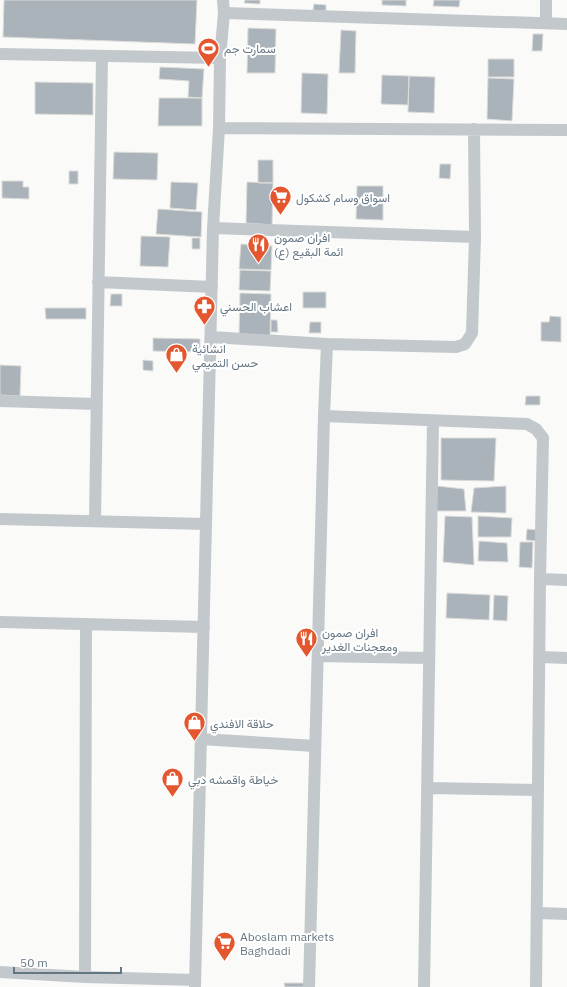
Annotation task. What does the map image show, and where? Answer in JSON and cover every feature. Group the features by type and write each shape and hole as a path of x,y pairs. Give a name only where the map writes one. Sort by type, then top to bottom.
{"street":[{"path":"0,972 195,984 213,228 219,128 220,58 224,13 223,0"},
{"path":"546,0 546,23"},
{"path":"224,13 567,24"},
{"path":"0,54 220,58"},
{"path":"96,521 96,404 102,56"},
{"path":"219,128 567,130"},
{"path":"211,337 327,344 456,347 465,344 472,333 475,237 474,129"},
{"path":"213,228 475,237"},
{"path":"98,282 212,287"},
{"path":"309,987 327,344"},
{"path":"0,401 96,404"},
{"path":"324,416 527,424 536,429 543,438 540,579 536,987"},
{"path":"424,987 433,421"},
{"path":"0,519 206,524"},
{"path":"540,579 567,580"},
{"path":"0,622 204,627"},
{"path":"85,977 86,624"},
{"path":"318,656 429,658"},
{"path":"540,657 567,658"},
{"path":"202,739 315,746"},
{"path":"427,788 538,790"},
{"path":"537,913 567,914"}],"building":[{"path":"4,0 197,0 195,44 3,37"},
{"path":"245,0 260,0 260,4 244,3"},
{"path":"382,0 406,0 406,6 382,5"},
{"path":"434,0 460,0 459,7 433,6"},
{"path":"314,4 326,5 326,11 313,10"},
{"path":"248,28 276,29 275,73 247,73"},
{"path":"341,30 356,31 355,73 339,73"},
{"path":"533,34 543,34 542,51 532,51"},
{"path":"488,59 514,59 514,77 488,77"},
{"path":"160,67 204,69 202,98 188,97 189,81 159,79"},
{"path":"302,73 328,74 327,114 301,113"},
{"path":"382,75 409,76 408,105 381,104"},
{"path":"409,76 435,77 434,113 408,112"},
{"path":"488,78 514,79 512,121 487,119"},
{"path":"35,82 93,83 93,115 35,114"},
{"path":"159,98 202,98 202,126 158,126"},
{"path":"114,152 158,153 157,180 113,179"},
{"path":"258,160 273,160 273,183 258,183"},
{"path":"440,164 451,164 450,179 439,178"},
{"path":"69,171 78,171 78,184 69,184"},
{"path":"2,181 23,181 23,187 29,187 29,199 2,198"},
{"path":"171,182 198,183 196,210 170,208"},
{"path":"247,182 273,183 272,225 246,223"},
{"path":"357,186 383,186 383,220 356,219"},
{"path":"158,209 202,212 201,237 156,234"},
{"path":"141,236 170,237 168,267 140,266"},
{"path":"192,238 200,238 200,249 192,249"},
{"path":"241,244 272,246 271,270 239,269"},
{"path":"240,270 271,271 270,291 239,290"},
{"path":"303,292 326,292 326,308 303,308"},
{"path":"240,293 271,294 270,336 239,335"},
{"path":"111,294 122,294 122,306 110,306"},
{"path":"45,308 86,308 86,319 46,319"},
{"path":"550,316 561,317 561,342 541,341 541,322 549,322"},
{"path":"271,320 277,320 278,332 271,332"},
{"path":"310,322 321,322 321,333 309,333"},
{"path":"153,338 200,339 200,352 153,351"},
{"path":"143,360 153,361 153,371 143,370"},
{"path":"0,365 21,366 20,396 0,395"},
{"path":"526,396 540,396 540,405 525,405"},
{"path":"441,438 496,438 494,481 441,480"},
{"path":"437,486 464,489 466,511 436,511"},
{"path":"506,486 506,513 471,512 474,488"},
{"path":"445,516 472,517 474,565 443,562"},
{"path":"478,516 512,518 511,537 478,537"},
{"path":"527,529 538,530 537,541 526,540"},
{"path":"479,541 507,543 508,562 478,561"},
{"path":"520,542 533,542 532,568 519,567"},
{"path":"447,593 490,595 489,620 446,618"},
{"path":"494,595 508,596 507,621 493,620"},
{"path":"284,983 305,983 306,987 285,987"}],"place":[{"name":"سمارت جم","path":"209,68"},
{"name":"اسواق وسام كشكول","path":"280,216"},
{"name":"افران صمون ائمة البقيع (ع)","path":"259,264"},
{"name":"اعشاب الحسني","path":"205,326"},
{"name":"انشائية حسن التميمي","path":"177,374"},
{"name":"افران صمون ومعجنات الغدير","path":"306,658"},
{"name":"حلاقة الافندي","path":"195,742"},
{"name":"خياطة واقمشه دبي","path":"173,798"},
{"name":"Aboslam markets Baghdadi","path":"224,962"}]}
